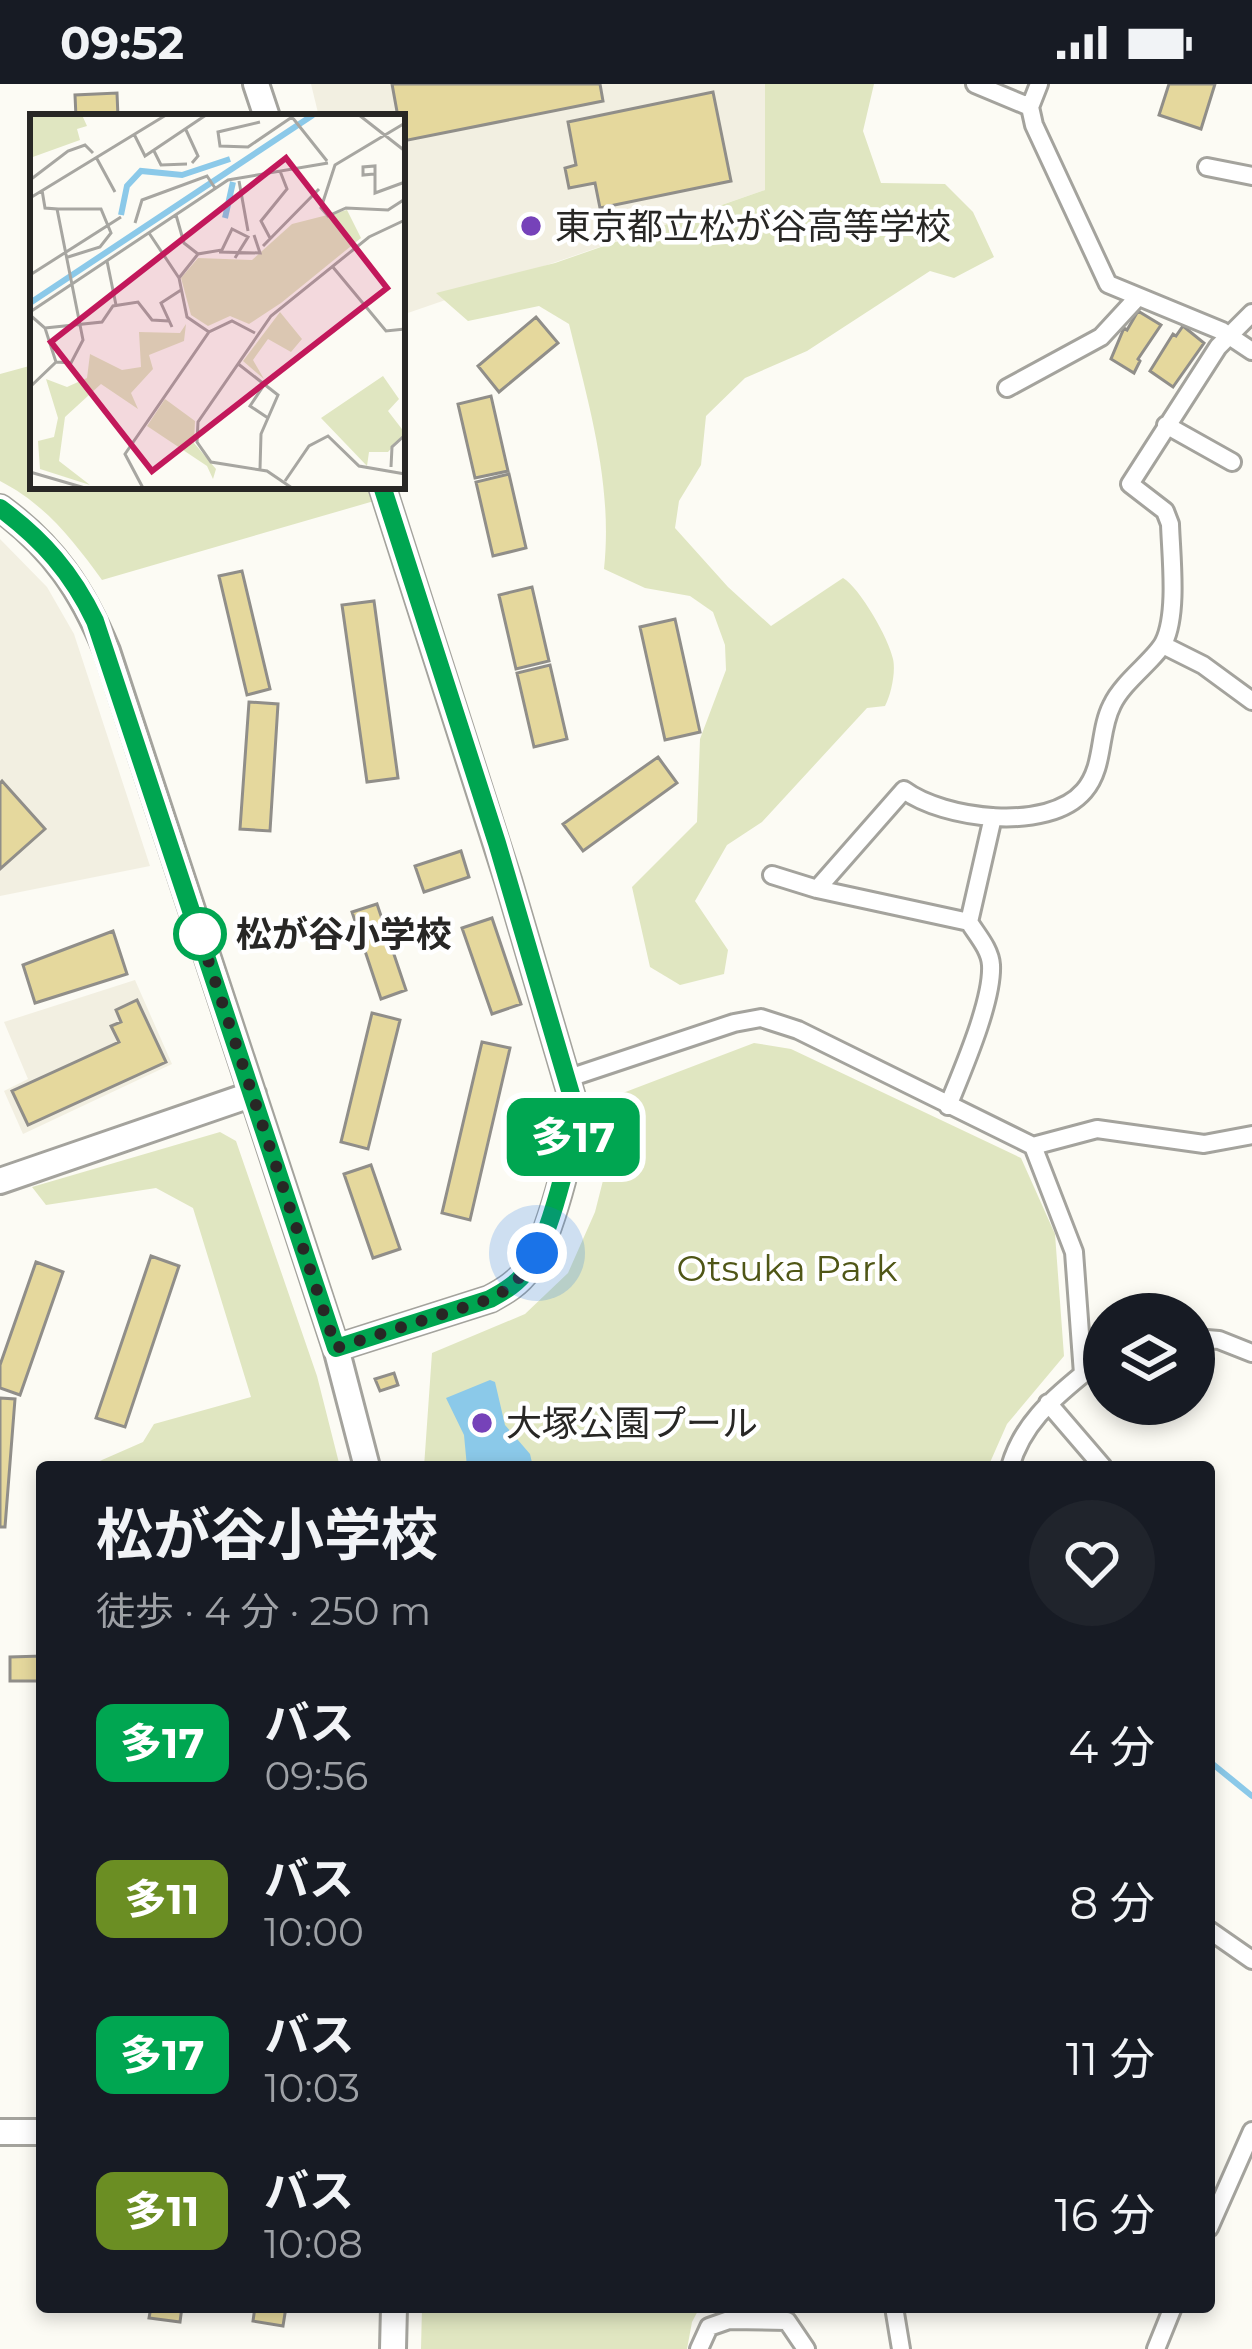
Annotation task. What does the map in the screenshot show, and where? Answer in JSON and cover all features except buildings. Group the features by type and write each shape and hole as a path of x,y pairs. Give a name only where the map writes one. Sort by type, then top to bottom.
{"street":[{"path":"256,84 266,114"},
{"path":"975,84 1030,107"},
{"path":"1040,84 1030,107 1034,125 1108,284 1252,351"},
{"path":"1207,167 1252,176"},
{"path":"1007,388 1101,338 1137,298"},
{"path":"817,889 904,790 924,805 993,817 1058,809 1084,791 1099,761 1112,705 1163,645 1171,584 1170,524 1165,511 1130,484 1218,347 1252,313"},
{"path":"1166,425 1232,462"},
{"path":"336,1348 490,1299 513,1286 537,1253 576,1111 383,489"},
{"path":"0,508 48,547 95,621 336,1348 365,1461"},
{"path":"1163,645 1204,665 1252,701"},
{"path":"969,922 993,817"},
{"path":"772,875 969,922 991,966 971,1046 948,1106"},
{"path":"569,1078 761,1018 798,1030 1033,1147 1097,1129 1204,1144 1252,1135"},
{"path":"1,1176 253,1094"},
{"path":"1012,1461 1025,1429 1083,1374 1073,1252 1033,1147"},
{"path":"1215,1340 1252,1353"},
{"path":"1048,1403 1097,1461"},
{"path":"1215,1934 1252,1960"},
{"path":"1215,2214 1252,2131"},
{"path":"0,2132 36,2132"},
{"path":"394,2313 394,2349"},
{"path":"895,2313 901,2349"},
{"path":"1156,2349 1171,2313"},
{"path":"699,2349 711,2316 787,2321 806,2349"}],"shaded area":[{"name":"東京都立松が谷高等学校","path":"311,84 765,84 765,190 405,314 405,114 318,114"},
{"path":"0,539 47,587 74,634 150,866 0,896"},
{"path":"135,980 172,1064 23,1134 4,1091 28,1079 4,1022"}],"green space":[{"path":"765,84 874,84 863,131 881,183 945,184 973,212 994,257 954,278 930,271 807,351 745,378 706,416 701,465 679,501 675,528 771,626 843,578 880,627 894,670 885,706 867,708 762,822 727,845 695,901 728,950 724,974 680,985 650,967 632,887 697,822 700,739 726,670 725,645 713,612 690,596 645,588 604,569 602,476 569,324 539,306 468,321 436,293 555,263 765,190"},
{"path":"30,366 30,489 371,489 374,501 102,580 44,512 0,481 0,374"},
{"name":"Otsuka Park","path":"754,1043 791,1049 1021,1158 1055,1234 1064,1356 1007,1424 991,1461 424,1461 432,1353 525,1314 568,1273 595,1212 610,1153 607,1099"},
{"path":"220,1132 236,1141 317,1376 338,1461 100,1461 143,1442 154,1424 251,1397 193,1208 156,1188 46,1205 32,1187"},
{"path":"422,2313 697,2313 687,2349 421,2349"}],"water":[{"name":"大塚公園プール","path":"495,1382 505,1425 532,1461 466,1461 464,1435 446,1398"}],"waterway":[{"path":"1215,1766 1252,1796"}],"bus line":[{"name":"多17","path":"0,508 48,547 66,569 107,651 336,1348 490,1299 513,1286 537,1253 576,1111 497,843 383,489"}],"place":[{"name":"東京都立松が谷高等学校","path":"531,226"},
{"name":"松が谷小学校","path":"200,934"},
{"name":"大塚公園プール","path":"482,1423"}],"route":[{"path":"200,934 194,917 336,1348 490,1299 513,1286 537,1253"}]}
